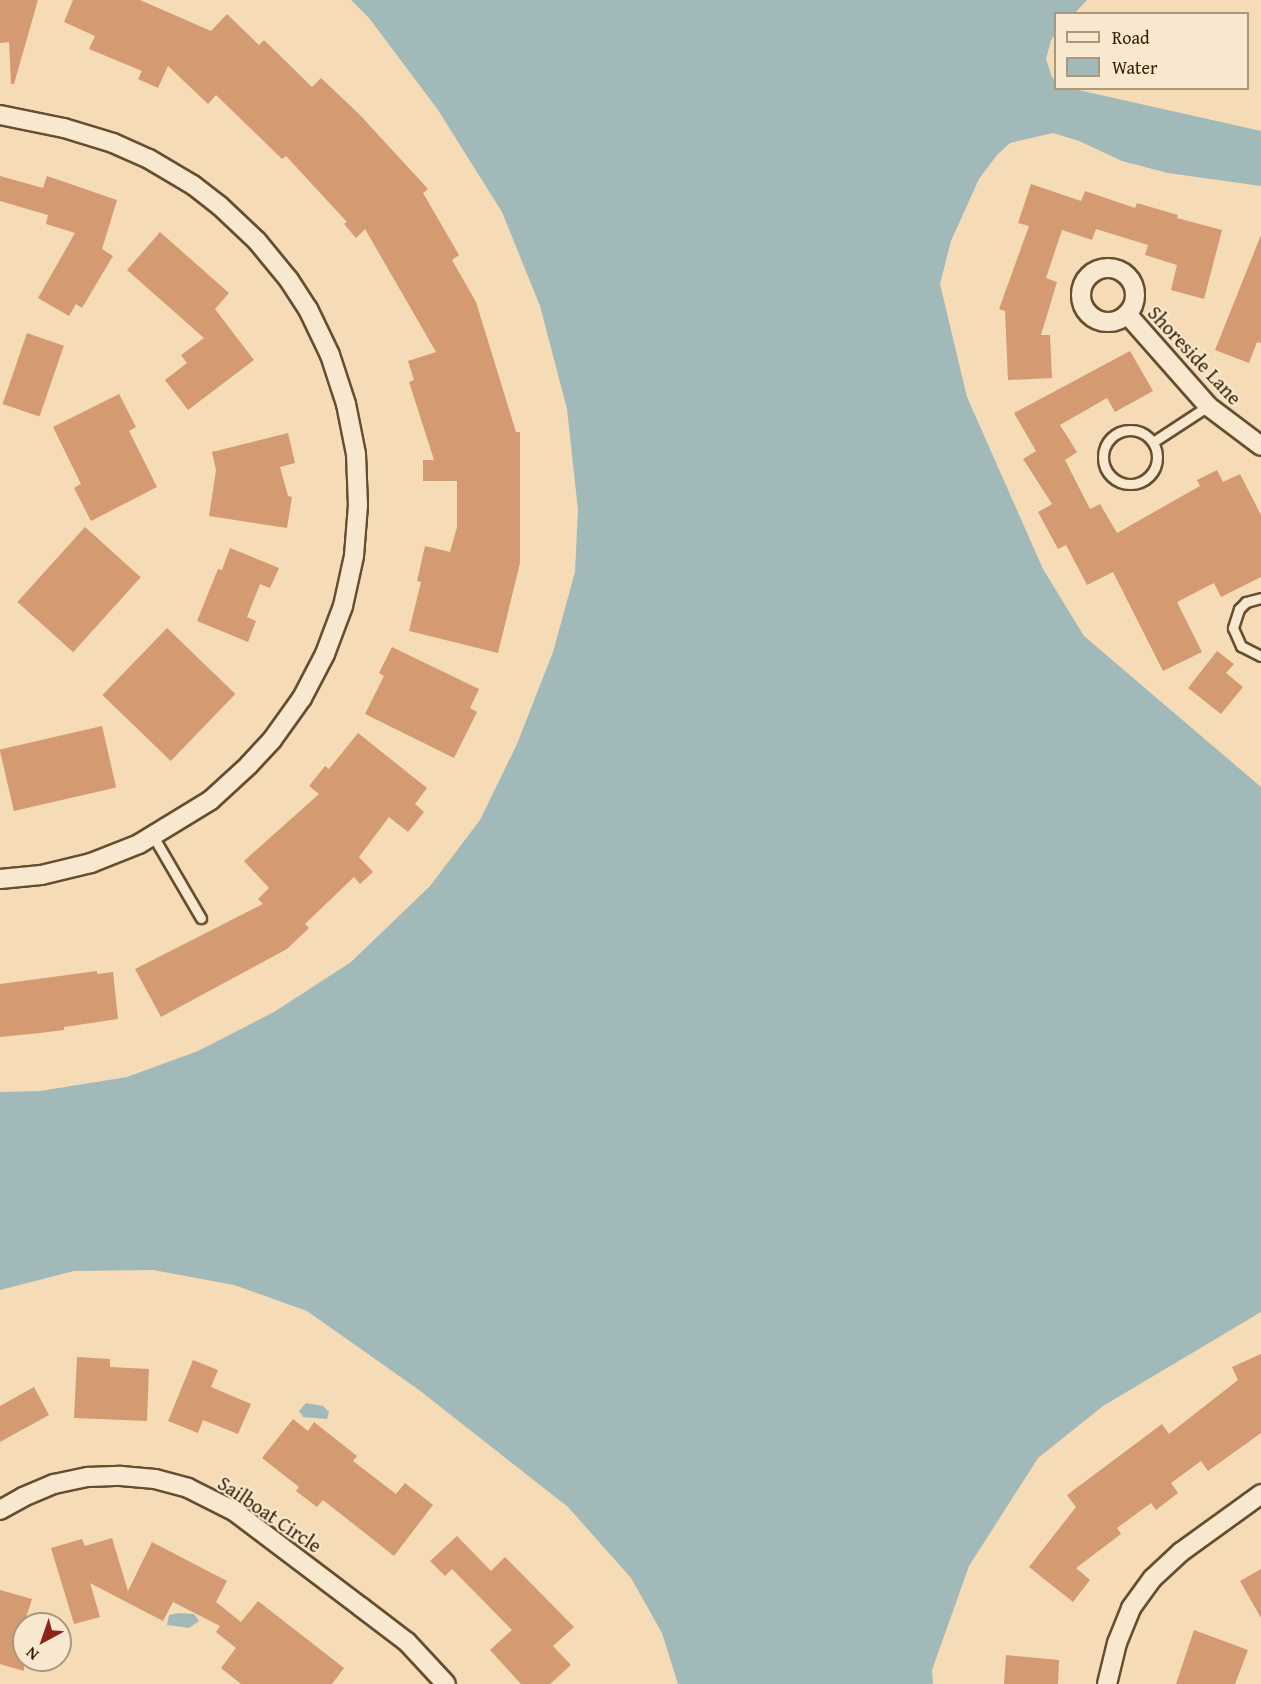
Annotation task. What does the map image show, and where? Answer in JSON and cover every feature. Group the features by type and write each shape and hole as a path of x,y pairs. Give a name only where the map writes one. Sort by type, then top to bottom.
{"street":[{"path":"0,116 64,128 113,142 149,159 220,206 257,241 302,300 330,355 346,404 356,454 356,539 343,606 325,654 302,698 249,765 211,800 153,836 91,862 41,874 0,879"},
{"name":"Shoreside Lane","path":"1127,314 1208,406 1261,446"},
{"name":"Sailboat Circle","path":"0,1510 22,1497 54,1484 87,1477 133,1477 188,1488 234,1511 407,1642 446,1684"},
{"path":"1107,1684 1117,1643 1131,1608 1153,1578 1181,1552 1261,1494"}],"lane":[{"path":"1153,442 1208,406"},
{"path":"1119,431 1138,431 1153,442 1158,458 1151,475 1145,480 1137,484 1119,483 1106,471 1103,452 1106,443 1119,431"},
{"path":"1261,598 1246,602 1239,609 1233,628 1240,646 1261,656"},
{"path":"153,836 201,918"}],"water":[{"path":"351,0 1087,0 1076,12 1054,12 1054,36 1046,59 1054,79 1054,90 1078,90 1261,131 1261,186 1168,173 1122,161 1079,141 1053,133 1010,143 997,155 979,179 951,241 940,284 967,397 1043,569 1084,636 1261,787 1261,1312 1103,1406 1038,1458 969,1566 932,1670 933,1684 678,1684 662,1633 631,1578 568,1507 419,1390 307,1311 234,1285 153,1270 74,1271 0,1290 0,1092 40,1091 127,1077 198,1051 274,1012 351,962 430,886 480,820 517,744 553,652 575,572 578,510 567,409 540,306 502,212 438,110 369,18"},
{"path":"306,1403 323,1406 329,1412 327,1419 303,1417 299,1411"},
{"path":"194,1614 199,1621 189,1628 167,1625 169,1615"}],"building":[{"path":"0,0 38,0 14,84 11,84 9,42 0,43"},
{"path":"73,0 140,0 211,31 227,14 259,45 264,40 312,87 321,78 359,114 428,189 423,193 459,255 452,260 476,302 516,432 520,432 520,563 498,653 409,631 421,582 417,581 425,546 450,552 457,527 457,481 423,481 423,460 434,460 409,382 414,380 408,361 436,352 365,229 356,238 344,224 347,222 286,156 282,159 216,95 208,104 168,66 158,88 138,79 142,71 89,49 95,36 64,22"},
{"path":"0,176 43,188 47,176 117,200 102,249 113,256 82,308 76,304 69,316 38,298 75,233 46,224 48,215 0,201"},
{"path":"1031,184 1081,201 1085,191 1135,208 1137,203 1178,215 1177,218 1222,230 1204,299 1171,290 1177,265 1145,255 1148,245 1096,229 1092,240 1062,230 1046,278 1057,282 1041,335 1050,335 1052,378 1008,380 1005,311 999,309 1029,226 1018,223"},
{"path":"160,232 229,293 215,309 254,360 188,410 165,380 187,363 181,355 204,338 127,270"},
{"path":"1261,235 1261,343 1257,342 1249,363 1215,350"},
{"path":"27,333 64,346 39,417 3,404"},
{"path":"1130,351 1153,391 1115,412 1107,398 1060,425 1077,452 1065,460 1090,509 1100,504 1117,533 1200,486 1197,480 1217,470 1223,482 1240,474 1261,515 1261,577 1221,597 1214,583 1177,602 1202,652 1163,671 1113,572 1087,585 1066,545 1058,549 1038,512 1052,504 1023,459 1036,451 1014,413"},
{"path":"119,394 136,427 129,431 157,487 91,521 74,488 81,484 53,427"},
{"path":"288,433 295,463 280,467 288,496 292,497 287,528 209,516 216,470 212,452"},
{"path":"85,527 141,577 73,652 17,602"},
{"path":"230,548 279,568 270,588 260,584 247,617 256,621 248,642 197,621 218,569 222,570"},
{"path":"167,628 235,694 171,761 102,695"},
{"path":"392,647 479,689 470,708 477,712 454,758 365,714 384,676 379,673"},
{"path":"1217,651 1234,664 1226,673 1243,687 1221,714 1188,688"},
{"path":"102,726 116,787 14,811 0,750"},
{"path":"358,733 427,788 415,804 424,812 408,832 389,817 359,857 373,872 360,884 354,877 305,924 309,928 287,949 161,1017 135,969 263,904 258,899 269,888 244,861 319,794 309,786 325,766 329,769"},
{"path":"97,971 97,974 113,972 118,1019 64,1027 64,1030 0,1037 0,984"},
{"path":"1261,1354 1261,1433 1208,1471 1201,1461 1171,1483 1178,1493 1156,1510 1151,1503 1117,1528 1121,1534 1076,1568 1090,1580 1073,1602 1029,1567 1076,1507 1067,1495 1162,1424 1169,1434 1238,1380 1232,1367"},
{"path":"77,1357 110,1359 110,1367 149,1369 147,1421 74,1418"},
{"path":"193,1360 218,1370 211,1387 251,1404 238,1434 203,1420 198,1433 168,1421"},
{"path":"34,1387 49,1415 0,1442 0,1406"},
{"path":"293,1419 308,1431 314,1422 357,1456 353,1461 396,1494 405,1483 433,1505 394,1556 323,1500 317,1507 296,1491 299,1487 262,1458"},
{"path":"457,1536 491,1571 505,1557 574,1627 553,1646 571,1665 550,1684 521,1684 490,1650 512,1630 452,1569 445,1576 430,1561"},
{"path":"112,1538 128,1591 152,1542 227,1581 216,1602 241,1622 258,1601 344,1668 332,1684 241,1684 221,1668 236,1648 216,1632 220,1626 173,1602 163,1621 90,1583 100,1617 74,1624 51,1548 82,1539 85,1546"},
{"path":"1261,1569 1261,1618 1240,1581"},
{"path":"0,1590 32,1599 28,1612 12,1612 12,1668 0,1664"},
{"path":"1194,1630 1248,1650 1235,1684 1176,1684"},
{"path":"1006,1655 1059,1660 1058,1684 1004,1684"}]}
